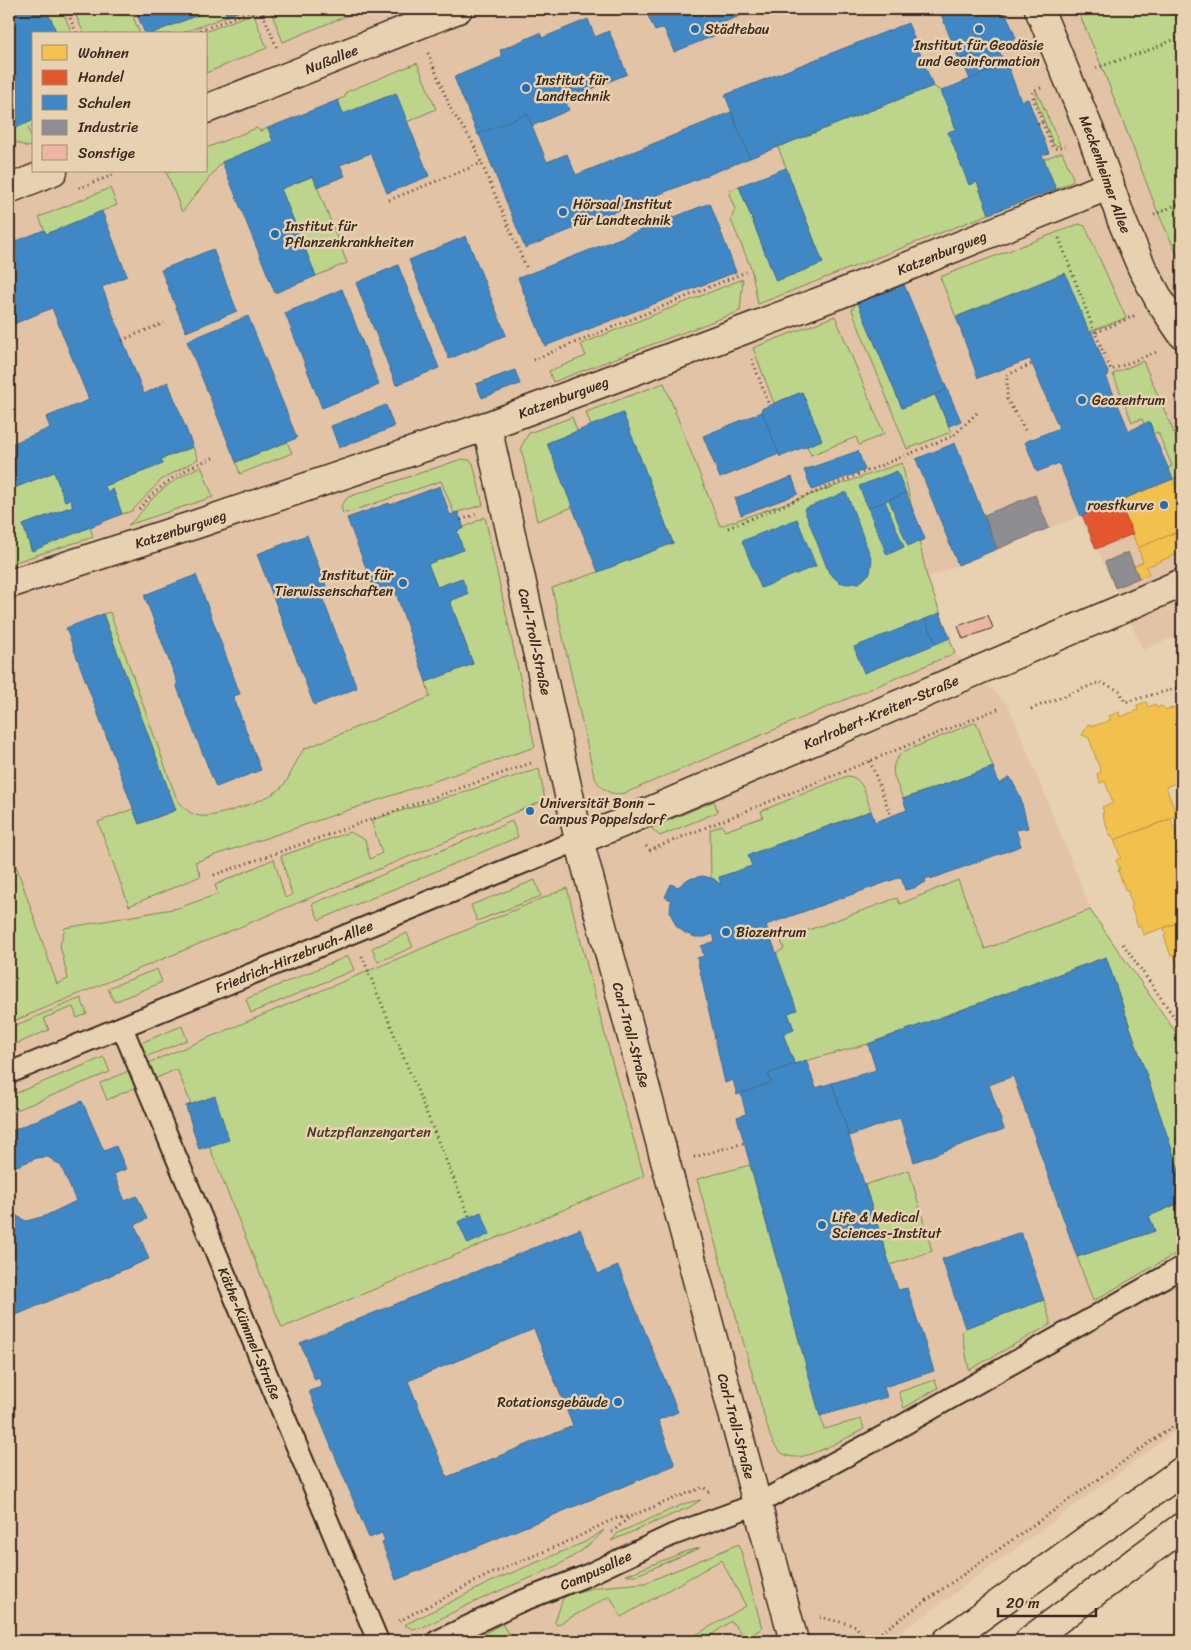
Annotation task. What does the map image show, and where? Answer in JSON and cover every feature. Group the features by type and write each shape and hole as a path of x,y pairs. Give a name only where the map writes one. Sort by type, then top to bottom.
{"main road":[{"name":"Nußallee","path":"208,108 458,9"},
{"name":"Meckenheimer Allee","path":"1039,9 1088,127 1122,221 1142,268 1161,303 1182,334"},
{"path":"9,189 51,172"},
{"name":"Katzenburgweg","path":"9,584 236,512 487,426 837,295 1110,185"},
{"name":"Carl-Troll-Straße","path":"487,426 579,840 794,1641"},
{"name":"Karlrobert-Kreiten-Straße","path":"579,840 1182,583"},
{"path":"947,1641 1182,1471"},
{"path":"1029,1641 1182,1527"}],"lane":[{"name":"Friedrich-Hirzebruch-Allee","path":"9,1073 579,840"},
{"name":"Käthe-Kümmel-Straße","path":"122,1027 378,1641"},
{"name":"Campusallee","path":"437,1641 519,1602 583,1577 672,1535 757,1504 889,1433 1182,1267"}],"path":[{"path":"66,9 76,32"},
{"path":"196,32 255,9"},
{"path":"261,9 288,76"},
{"path":"1173,9 1182,30"},
{"path":"1102,67 1182,36"},
{"path":"441,82 452,112 471,139 526,266"},
{"path":"1041,87 1033,91 1032,94 1042,122 1054,148 1058,149 1066,146"},
{"path":"1038,124 1042,122"},
{"path":"389,200 482,163"},
{"path":"72,191 113,175"},
{"path":"1154,215 1182,202"},
{"path":"1057,232 1102,352 1111,370 1149,356"},
{"path":"533,360 746,272"},
{"path":"1095,333 1161,303"},
{"path":"122,340 164,323"},
{"path":"741,330 769,406"},
{"path":"1025,430 1007,400 1007,374 1032,364"},
{"path":"9,411 13,422"},
{"path":"728,528 953,436 978,412"},
{"path":"136,513 157,489 177,474 215,457"},
{"path":"1031,709 1100,682 1120,691 1125,702 1182,687"},
{"path":"622,823 650,850 1000,708"},
{"path":"214,875 560,753"},
{"path":"870,761 891,816"},
{"path":"353,932 469,1216"},
{"path":"1123,944 1182,1028"},
{"path":"666,1165 744,1143"},
{"path":"869,1641 1182,1420"},
{"path":"397,1622 488,1575 576,1538 605,1522 631,1516"},
{"path":"785,1610 856,1626 865,1641"}],"shaded area":[{"name":"Universität Bonn – Campus Poppelsdorf","path":"9,9 1182,9 1182,634 1143,650 1082,515 927,578 955,653 1009,706 1094,917 1182,1041 1182,1427 889,1641 9,1641"}],"green space":[{"path":"44,9 62,9 71,32 56,32"},
{"path":"73,9 130,9 139,32 83,32"},
{"path":"213,9 224,9 227,16 185,32 155,32"},
{"path":"270,9 363,9 283,42"},
{"path":"1077,9 1182,9 1182,265 1158,213 1102,67"},
{"path":"253,13 267,48 208,72 208,32 205,32"},
{"path":"417,63 436,109 407,122 343,114 338,100 345,97 346,92"},
{"path":"933,86 941,91 956,129 949,133 969,184 977,182 989,214 758,304 751,268 731,220 735,209 729,194 730,191 739,186 776,281 823,263 778,147"},
{"path":"1037,92 1060,145 1053,144 1035,97"},
{"path":"32,121 32,127 28,128 32,146 27,147 9,139 9,131"},
{"path":"257,128 260,131 268,128 273,141 222,162 182,212 166,172 208,172 208,147"},
{"path":"1062,152 1073,178 1072,182 1056,189 1044,159"},
{"path":"313,176 347,263 316,276 281,189"},
{"path":"110,188 117,205 46,234 39,217"},
{"path":"1079,224 1085,226 1126,318 1089,332 1064,273 956,317 940,277"},
{"path":"743,279 740,311 553,382 549,371 586,356 581,344"},
{"path":"857,301 902,408 935,395 951,432 907,449 852,310"},
{"path":"835,316 884,434 859,445 856,437 811,455 807,446 821,440 802,392 774,403 753,348"},
{"path":"1143,361 1182,451 1182,475 1173,479 1167,468 1172,466 1158,432 1153,434 1150,423 1144,424 1142,419 1132,422 1113,374"},
{"path":"664,383 720,526 902,463 927,577 955,653 620,794 602,788 594,776 552,588 673,543 623,414 591,426 586,412"},
{"path":"572,417 577,431 547,443 573,507 537,521 521,447 529,433"},
{"path":"287,442 292,453 240,474 236,462"},
{"path":"193,447 198,459 161,480 132,511 122,514 113,489 107,492 105,486 162,464 161,459"},
{"path":"462,459 473,463 483,505 454,513 441,481 343,514 341,506 348,497"},
{"path":"201,466 213,497 128,525 162,490"},
{"path":"54,472 65,500 70,499 73,506 23,525 31,550 90,527 93,537 9,564 9,490"},
{"path":"485,517 535,747 195,862 201,876 129,906 98,822 133,809 139,824 176,810 103,614 110,612 176,797 189,811 200,816 229,811 254,803 280,789 304,749 430,697 426,682 473,664 450,601 437,587 428,564 463,550 457,531"},
{"path":"976,722 993,767 903,799 895,780 893,769 894,763 903,752"},
{"path":"539,769 545,800 9,1023 9,845 57,984 68,979 60,945 65,928 178,908 218,894 215,885 274,859 285,898 292,895 281,856 350,832 365,840 370,859 382,853 371,820"},
{"path":"847,776 853,777 861,784 871,811 748,855 752,866 720,877 721,885 711,878 710,830 722,825 725,831 763,817 761,811"},
{"path":"714,801 718,812 660,836 651,828"},
{"path":"512,821 518,837 319,920 312,904"},
{"path":"535,880 541,896 477,921 471,905"},
{"path":"958,880 985,949 1090,910 1182,1041 1182,1179 1106,957 868,1044 794,1064 783,1034 794,1030 788,1013 776,953 784,949 781,940 897,898 900,904"},
{"name":"Nutzpflanzengarten","path":"567,888 644,1176 282,1328 209,1146 199,1149 186,1106 191,1104 177,1069 107,1100 100,1083"},
{"path":"407,933 413,947 378,962 372,948"},
{"path":"348,956 354,970 251,1013 246,999"},
{"path":"157,969 162,982 114,1002 108,988"},
{"path":"81,998 87,1014 77,1018 73,1007 44,1018 49,1030 9,1047 9,1028"},
{"path":"182,1026 187,1040 138,1060 133,1046"},
{"path":"104,1057 110,1072 9,1113 9,1096"},
{"path":"750,1165 824,1429 861,1419 864,1429 805,1456 789,1456 782,1453 775,1446 770,1436 697,1179"},
{"path":"909,1170 932,1251 890,1265 865,1185"},
{"path":"1182,1202 1182,1250 1093,1301 1077,1257 1155,1231 1149,1216"},
{"path":"1044,1300 1051,1324 969,1370 962,1333 965,1328"},
{"path":"935,1380 938,1388 904,1408 899,1392"},
{"path":"701,1500 690,1507 611,1541 618,1533 686,1503"},
{"path":"604,1530 580,1552 566,1561 421,1628 413,1629 404,1625 497,1579 585,1542"},
{"path":"739,1544 762,1628 746,1639 731,1621 703,1641 685,1641 746,1606 721,1560 621,1617 610,1596 557,1625 555,1622 563,1598 573,1593 597,1587 645,1583"},
{"path":"700,1548 637,1575 626,1575 687,1551"},
{"path":"502,1624 513,1641 469,1641"}],"building: Wohnen":[{"path":"1173,479 1182,502 1182,530 1138,548 1119,501"},
{"path":"1182,530 1182,552 1146,567 1149,574 1139,578 1134,566 1143,562 1138,548"},
{"path":"1146,702 1148,707 1155,704 1157,708 1161,706 1166,710 1182,705 1182,780 1166,787 1177,816 1114,840 1112,835 1110,836 1102,813 1104,812 1102,807 1113,803 1105,781 1100,783 1097,774 1101,772 1089,738 1082,735 1088,724 1094,726 1111,720 1109,716 1119,712 1120,717 1138,710 1137,705"},
{"path":"1171,819 1178,837 1182,836 1182,921 1143,935 1140,925 1138,927 1131,907 1133,906 1118,870 1120,869 1116,860 1121,858 1114,840"},
{"path":"1182,921 1182,986 1178,973 1180,972 1174,955 1171,956 1164,936 1166,935 1164,928"}],"building: Handel":[{"path":"1119,501 1133,534 1096,549 1082,515"}],"building: Schulen":[{"path":"9,9 44,9 56,32 32,32 32,121 9,131"},
{"path":"135,9 213,9 155,32 144,32"},
{"path":"224,9 245,9 227,16"},
{"name":"Städtebau","path":"645,9 757,9 722,23 726,31 674,52 664,28 655,31"},
{"name":"Institut für Geodäsie und Geoinformation","path":"939,9 1004,9 1016,38 959,60"},
{"name":"Institut für Landtechnik","path":"588,19 595,37 609,31 627,74 565,100 569,110 532,126 527,114 478,135 454,77 502,57 500,50 540,33 542,38"},
{"path":"908,23 933,86 750,158 725,95"},
{"path":"997,45 1005,65 970,80 962,59"},
{"path":"1007,64 1021,101 1028,99 1049,153 1042,155 1056,189 989,214 977,182 969,185 948,132 956,129 941,91"},
{"name":"Institut für Pflanzenkrankheiten","path":"396,93 429,176 387,193 371,153 340,165 345,176 317,187 313,176 281,189 316,276 275,293 222,162 273,141 268,128 338,100 343,114"},
{"name":"Hörsaal Institut für Landtechnik","path":"731,112 750,158 525,248 479,134 527,114 547,162 567,154 576,175"},
{"path":"786,168 823,263 776,281 739,186"},
{"path":"710,203 736,272 545,346 518,278"},
{"path":"102,211 127,276 102,287 144,394 168,382 193,447 161,459 163,464 105,486 107,492 113,489 122,514 32,551 23,525 73,506 70,499 65,501 54,472 9,490 9,445 50,428 46,417 89,400 52,308 9,326 9,244 44,230 46,234"},
{"path":"466,236 506,335 449,359 409,260"},
{"path":"213,249 237,311 186,332 161,270"},
{"path":"398,265 439,368 396,385 356,283"},
{"name":"Geozentrum","path":"1065,273 1109,375 1106,376 1129,431 1148,422 1150,423 1173,479 1081,516 1059,463 1037,472 1025,442 1059,428 1030,359 978,378 956,317"},
{"path":"903,282 947,389 902,408 857,301"},
{"path":"342,289 379,385 322,408 285,313"},
{"path":"248,316 297,438 236,462 187,341"},
{"path":"515,370 520,384 482,398 476,384"},
{"path":"947,389 961,421 949,426 935,395"},
{"path":"802,392 822,440 780,457 761,409"},
{"path":"386,405 394,427 339,448 331,426"},
{"path":"762,412 779,454 720,478 703,436"},
{"path":"623,413 673,543 598,572 547,443"},
{"path":"955,443 997,549 958,565 916,459"},
{"path":"858,451 865,470 812,490 804,470"},
{"path":"897,471 906,493 868,508 859,486"},
{"path":"792,477 798,494 741,515 735,498"},
{"name":"Institut für Tierwissenschaften","path":"440,486 450,515 458,512 464,528 457,531 463,550 428,564 437,587 462,578 468,594 450,601 473,664 426,682 395,590 377,597 347,518 389,503 390,505"},
{"path":"846,492 872,560 870,573 865,578 859,583 847,584 839,582 829,573 804,509"},
{"path":"906,493 925,539 908,546 889,500"},
{"path":"885,501 904,547 887,555 868,508"},
{"path":"797,519 816,566 761,588 742,541"},
{"name":"Institut für Tierwissenschaften","path":"307,535 329,594 322,597 357,688 314,705 257,554"},
{"path":"196,575 240,694 233,696 261,770 216,787 187,714 176,684 178,684 144,595"},
{"path":"940,613 950,638 936,644 925,619"},
{"path":"103,614 176,810 139,824 66,628"},
{"path":"925,619 936,644 864,673 854,647"},
{"name":"Biozentrum","path":"993,767 999,784 1010,777 1020,796 1028,828 1016,830 1021,846 931,879 931,877 925,879 926,882 914,888 905,890 901,877 766,925 797,1010 788,1013 794,1030 783,1034 795,1065 768,1074 771,1082 737,1095 733,1080 725,1083 697,958 704,956 701,946 715,941 713,934 705,937 695,937 677,927 670,913 671,900 665,897 671,884 678,887 688,879 703,876 714,879 721,885 719,877 752,866 748,855 871,811 875,822 907,810 903,799"},
{"path":"1106,957 1182,1179 1182,1202 1149,1216 1155,1231 1077,1257 1013,1076 989,1085 1004,1129 914,1162 900,1118 849,1136 832,1083 876,1070 868,1044"},
{"name":"Life & Medical Sciences-Institut","path":"806,1060 816,1088 832,1083 898,1290 907,1288 934,1371 884,1387 887,1397 820,1416 737,1117 746,1114 741,1094 771,1082 768,1074"},
{"path":"215,1096 229,1140 199,1149 186,1106"},
{"path":"82,1101 104,1151 116,1146 126,1169 114,1174 125,1201 137,1196 147,1219 135,1225 149,1259 9,1318 9,1199 17,1216 26,1221 45,1216 76,1201 61,1166 48,1157 37,1158 9,1169 9,1132"},
{"path":"481,1212 490,1234 468,1244 458,1222"},
{"name":"Rotationsgebäude","path":"580,1229 598,1274 618,1266 678,1412 658,1420 675,1465 396,1580 382,1543 385,1541 382,1533 369,1538 321,1422 309,1391 322,1387 319,1378 315,1380 300,1343","holes":["534,1329 573,1426 447,1477 408,1381"]},
{"path":"1021,1232 1044,1300 965,1328 942,1259"}],"building: Industrie":[{"path":"1035,495 1049,528 997,549 984,515"},
{"path":"1128,552 1139,578 1115,588 1105,562"}],"building: Sonstige":[{"path":"988,615 993,628 963,639 958,626"}],"place":[{"name":"Städtebau","path":"695,29"},
{"name":"Institut für Geodäsie und Geoinformation","path":"979,29"},
{"name":"Institut für Landtechnik","path":"526,88"},
{"name":"Hörsaal Institut für Landtechnik","path":"563,212"},
{"name":"Institut für Pflanzenkrankheiten","path":"275,234"},
{"name":"Geozentrum","path":"1082,400"},
{"name":"roestkurve","path":"1164,505"},
{"name":"Institut für Tierwissenschaften","path":"403,583"},
{"name":"Universität Bonn – Campus Poppelsdorf","path":"530,811"},
{"name":"Biozentrum","path":"726,932"},
{"name":"Life & Medical Sciences-Institut","path":"822,1225"},
{"name":"Rotationsgebäude","path":"618,1402"}]}
